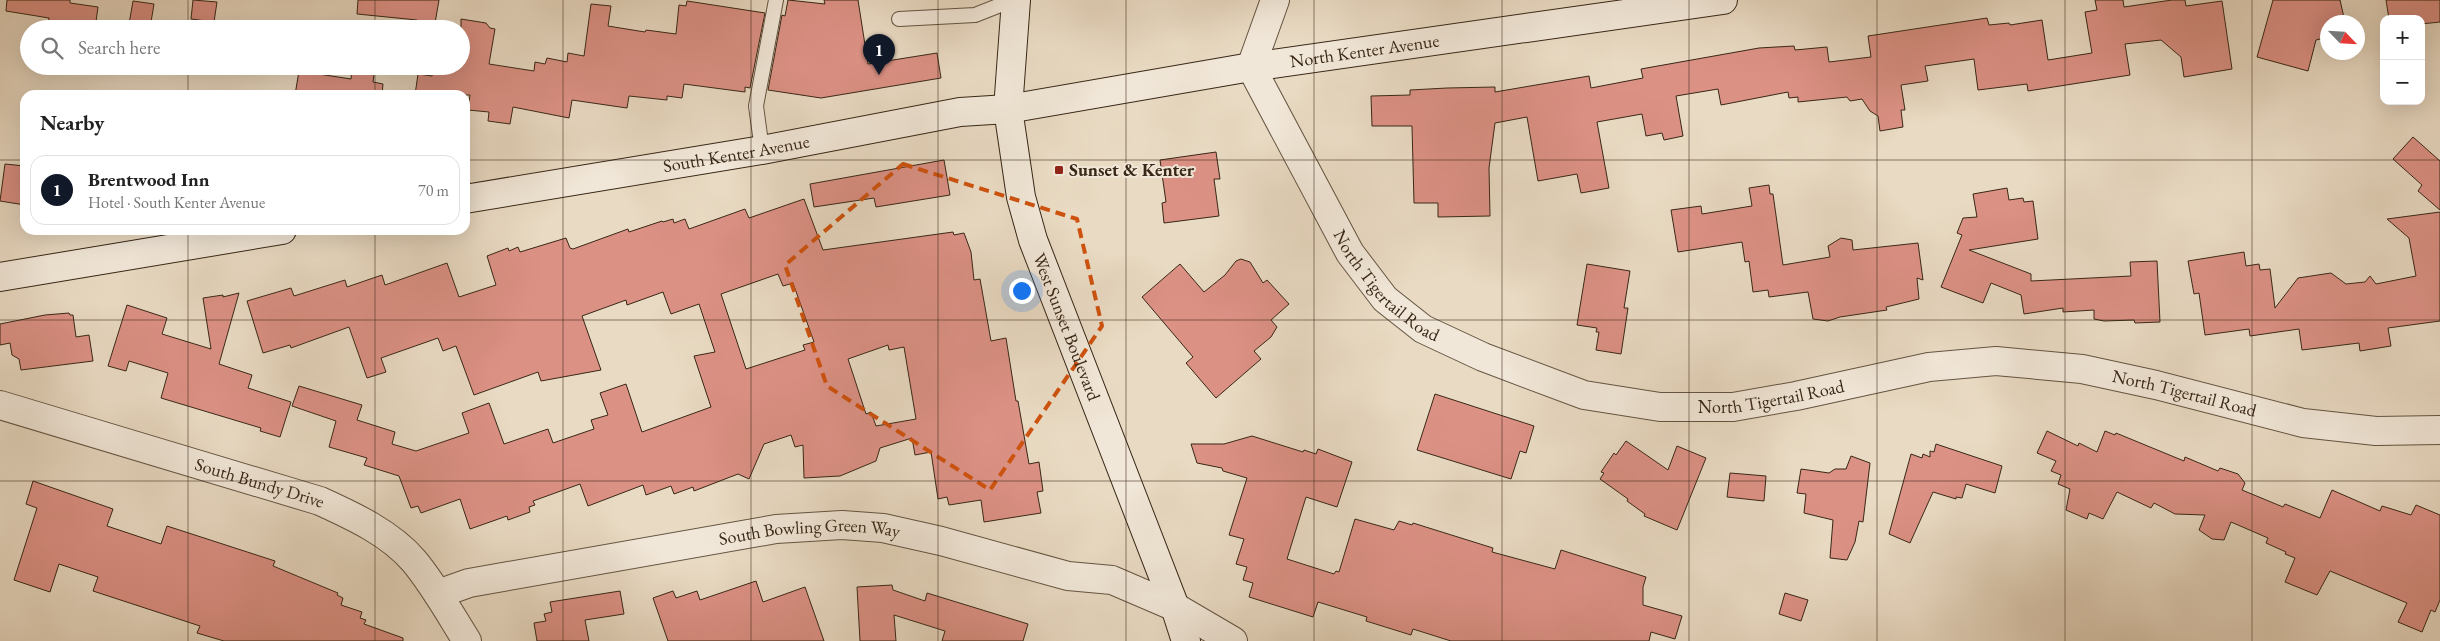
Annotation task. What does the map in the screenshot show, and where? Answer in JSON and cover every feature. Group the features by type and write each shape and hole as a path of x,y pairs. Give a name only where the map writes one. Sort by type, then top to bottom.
{"street":[{"name":"West Sunset Boulevard","path":"1015,0 1008,109 1021,197 1033,240 1175,607 1186,641"},
{"path":"1251,67 1275,0"},
{"name":"North Kenter Avenue","path":"1008,109 1251,67 1724,0"},
{"name":"North Tigertail Road","path":"1251,67 1350,253 1385,299 1423,329 1483,357 1584,395 1660,407 1732,407 1796,396 1929,366 1996,361 2082,368 2303,423 2376,431 2440,430"},
{"name":"South Kenter Avenue","path":"470,199 762,150 960,112 1008,109"},
{"path":"0,277 252,235"},
{"name":"South Bundy Drive","path":"0,405 320,501 376,529 413,560 438,594 467,641"},
{"name":"South Bowling Green Way","path":"438,594 469,584 766,531 842,525 893,530 1068,576 1105,578 1175,607 1233,641"}],"lane":[{"path":"762,150 756,106 776,0"},
{"path":"899,19 975,15 1015,0"}],"highlighted area":[{"path":"903,164 1077,219 1102,326 990,490 827,386 785,265"}],"building":[{"path":"7,0 70,0 70,3 98,7 96,20 49,20 49,18 6,11"},
{"path":"193,0 217,2 214,20 191,19"},
{"path":"358,0 439,0 436,20 357,14"},
{"path":"788,0 825,4 824,0 858,0 868,64 937,53 941,78 821,98 768,90 782,15 785,16"},
{"path":"2095,0 2123,0 2124,7 2172,0 2185,0 2186,6 2222,1 2232,69 2184,77 2181,57 2161,40 2125,44 2130,75 2028,91 2027,84 1978,90 1974,59 1925,66 1928,81 1901,85 1905,110 1901,110 1903,127 1880,131 1878,116 1870,111 1862,99 1850,101 1847,97 1798,102 1798,97 1789,98 1788,92 1721,105 1718,89 1676,96 1683,136 1664,140 1662,133 1646,136 1642,114 1597,122 1609,188 1581,193 1577,174 1538,181 1527,117 1495,123 1489,168 1490,216 1438,217 1438,203 1414,203 1412,126 1372,126 1371,96 1410,95 1410,90 1447,88 1495,87 1495,92 1589,76 1591,88 1643,78 1641,69 1759,48 1794,46 1795,50 1827,47 1829,62 1871,57 1868,36 1987,18 1989,25 2009,23 2010,25 2042,20 2048,60 2092,53 2085,12 2097,10"},
{"path":"2273,0 2340,0 2343,15 2320,15 2320,39 2316,40 2308,71 2257,57"},
{"path":"2386,0 2440,0 2440,22 2425,24 2425,15 2388,15"},
{"path":"133,1 154,4 151,20 130,20"},
{"path":"687,1 765,13 750,88 745,87 745,92 684,84 682,98 667,96 667,100 629,96 627,108 572,100 569,118 513,107 510,124 488,121 489,112 470,110 470,90 416,90 418,75 470,75 470,20 486,23 490,28 495,29 489,64 534,71 535,62 545,64 547,58 567,62 568,53 584,56 591,4 611,6 608,26 645,32 646,30 676,34 679,5 686,6"},
{"path":"298,75 325,75 351,79 351,75 374,75 373,82 383,84 382,90 296,90"},
{"path":"2413,137 2440,161 2440,210 2418,191 2422,185 2393,159"},
{"path":"1216,152 1220,179 1214,179 1219,216 1164,223 1162,203 1166,202 1160,160"},
{"path":"944,160 950,195 876,207 874,198 814,207 810,184"},
{"path":"5,164 20,166 20,204 0,201"},
{"path":"1769,185 1770,194 1773,194 1783,265 1830,257 1828,246 1841,238 1852,240 1853,250 1918,243 1923,280 1917,278 1919,299 1886,307 1887,310 1840,317 1828,321 1813,319 1808,292 1769,297 1768,290 1753,292 1749,261 1745,262 1742,242 1678,252 1671,210 1701,206 1702,214 1752,206 1749,188"},
{"path":"2007,188 2009,200 2023,198 2024,202 2033,201 2038,239 1969,250 2031,274 2031,281 2131,276 2130,262 2157,261 2160,322 2135,323 2134,320 2104,321 2094,319 2094,310 2063,312 2063,308 2024,314 2021,295 1991,283 1983,303 1941,287 1962,235 1957,233 1963,218 1977,217 1973,194"},
{"path":"804,199 823,250 953,232 954,235 964,233 971,252 974,280 980,279 991,341 1006,338 1029,464 1039,462 1043,491 1037,492 1041,513 984,522 981,500 949,505 947,497 938,499 931,452 915,455 912,438 880,448 876,461 840,476 804,478 803,445 795,447 791,435 764,444 749,479 738,474 694,491 693,487 674,494 671,486 646,495 643,485 588,506 580,484 533,501 535,505 529,507 530,512 508,520 507,516 470,529 460,499 421,513 418,506 411,508 399,476 364,465 367,458 329,447 336,421 292,406 299,386 362,405 357,420 395,432 392,444 416,451 469,433 462,413 489,403 504,444 548,429 553,443 594,429 591,420 608,415 600,393 626,384 642,432 711,407 694,356 715,352 699,304 671,314 663,292 627,305 626,300 582,316 601,370 541,381 538,372 474,395 456,346 443,351 438,338 381,358 386,372 367,378 349,327 291,348 290,345 263,353 247,301 291,288 294,296 345,280 347,287 382,275 385,285 447,263 459,297 496,285 487,256 508,248 509,251 518,247 520,252 566,238 570,248 573,249 628,229 629,232 662,221 673,219 674,223 685,219 689,229 745,209 749,218","holes":["778,274 783,286 793,283 814,342 803,345 805,350 746,369 721,294","888,345 889,350 904,347 916,419 876,426 871,412 866,414 848,359"]},
{"path":"2440,212 2440,321 2388,328 2391,346 2360,351 2359,343 2302,350 2299,329 2250,336 2249,329 2205,335 2199,293 2194,294 2188,261 2244,252 2246,266 2259,264 2260,270 2270,269 2275,308 2298,278 2331,273 2346,284 2365,282 2370,276 2376,284 2416,276 2409,238 2387,219"},
{"path":"1241,259 1250,262 1263,283 1267,280 1289,304 1271,320 1277,327 1271,337 1254,351 1261,359 1216,398 1186,363 1193,357 1142,297 1180,264 1204,292 1225,275 1236,261"},
{"path":"1587,264 1630,271 1624,308 1628,308 1621,354 1596,350 1599,332 1596,332 1597,328 1577,325"},
{"path":"239,293 219,364 252,375 248,388 291,402 280,437 260,431 261,428 161,398 168,373 129,361 126,371 108,366 127,305 167,318 162,334 211,349 203,298 223,295 223,297"},
{"path":"69,313 73,315 76,337 89,335 93,361 21,370 19,359 12,355 10,343 0,345 0,324 45,315"},
{"path":"1435,394 1534,426 1526,453 1520,451 1511,479 1417,450"},
{"path":"2047,431 2078,446 2079,443 2097,452 2105,431 2115,435 2116,433 2184,461 2185,457 2218,471 2220,468 2238,474 2245,483 2242,490 2283,507 2285,504 2320,518 2332,490 2380,511 2382,506 2411,515 2416,505 2440,515 2440,600 2435,612 2431,610 2422,632 2398,622 2407,603 2330,571 2317,595 2285,582 2295,558 2266,543 2268,538 2231,522 2224,540 2212,539 2199,530 2205,515 2175,514 2154,503 2151,508 2117,492 2103,519 2089,513 2087,519 2066,510 2070,489 2058,484 2061,475 2051,471 2056,461 2037,453"},
{"path":"1252,436 1303,452 1304,450 1316,454 1318,449 1352,462 1337,507 1306,497 1287,559 1334,574 1336,571 1339,572 1355,519 1394,530 1399,521 1412,525 1413,523 1493,548 1492,552 1555,569 1561,550 1646,577 1643,587 1643,605 1682,616 1675,639 1651,632 1649,641 1451,641 1413,629 1411,635 1366,621 1367,617 1318,602 1313,617 1249,597 1253,583 1243,580 1247,567 1236,564 1244,539 1229,535 1247,478 1223,471 1222,468 1197,463 1191,444 1224,444"},
{"path":"1626,441 1668,470 1677,446 1706,458 1677,530 1644,516 1645,514 1627,501 1628,499 1600,479 1604,473 1601,472 1614,453 1616,455"},
{"path":"1936,444 2002,466 1995,493 1966,484 1962,498 1956,497 1956,499 1933,492 1910,543 1889,534 1911,454 1922,458 1923,454 1930,457 1930,451 1934,452"},
{"path":"1851,456 1870,463 1863,522 1859,521 1855,542 1847,560 1830,558 1833,520 1804,513 1806,494 1797,493 1801,469 1829,473 1835,469 1846,469"},
{"path":"1730,473 1766,476 1764,501 1727,497"},
{"path":"33,481 113,509 107,526 161,544 167,526 275,561 273,566 338,593 337,595 343,598 341,605 362,612 360,618 366,620 364,624 403,638 403,641 224,641 197,633 200,626 93,591 98,577 59,564 50,592 14,580 37,508 26,504"},
{"path":"756,581 763,602 805,587 824,641 668,641 653,598 673,591 676,598 697,591 700,600"},
{"path":"892,585 893,590 925,601 927,593 1028,624 1023,641 942,641 945,631 894,615 896,641 860,641 857,587"},
{"path":"620,591 624,614 585,620 589,641 537,641 534,623 546,621 544,614 552,612 550,602"},
{"path":"1785,593 1808,600 1801,621 1779,614"}],"place":[{"name":"Brentwood Inn","path":"879,75"},
{"name":"Sunset & Kenter","path":"1059,170"}]}
